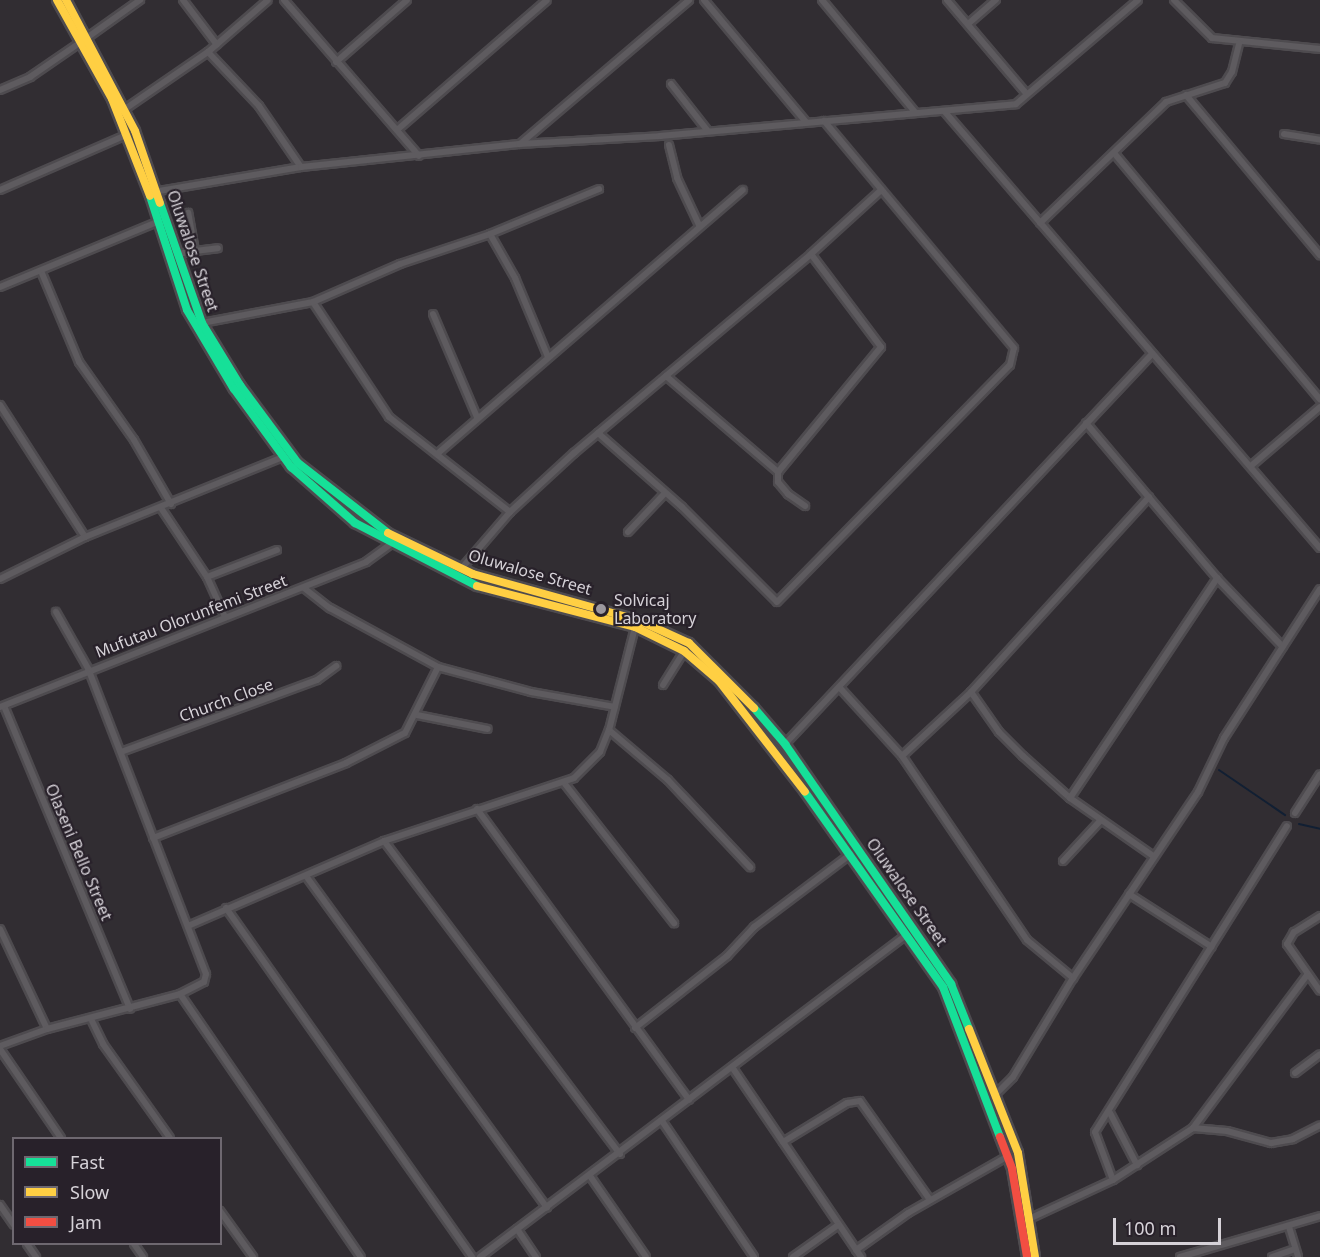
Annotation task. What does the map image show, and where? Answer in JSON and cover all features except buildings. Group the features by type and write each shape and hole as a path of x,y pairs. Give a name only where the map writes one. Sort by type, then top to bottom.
{"street":[{"name":"Oluwalose Street","path":"57,0 85,40 125,109 202,324 289,453 315,480 395,538 461,569 638,620 689,643 726,675 785,744 870,874 906,935 943,987 1008,1156 1027,1257"},
{"name":"Oluwalose Street","path":"66,0 153,192 158,222 191,318 283,458 355,523 389,545 484,589 634,627 684,651 719,681 777,753 851,854 870,874 951,984 1018,1153 1031,1218 1035,1257"},
{"path":"0,90 30,77 140,0"},
{"path":"183,0 217,45"},
{"path":"125,109 208,52 268,0"},
{"path":"284,0 419,156"},
{"path":"336,62 407,0"},
{"path":"397,130 547,0"},
{"path":"519,144 688,0"},
{"path":"704,0 805,121"},
{"path":"822,0 915,112"},
{"path":"947,0 1026,93"},
{"path":"968,24 996,0"},
{"path":"153,192 301,167 519,144 915,112 945,112 1016,104 1026,93 1138,0"},
{"path":"1174,0 1212,38 1239,43 1320,49"},
{"path":"1040,223 1166,102 1225,82 1232,72 1239,43"},
{"path":"208,52 259,106 301,167"},
{"path":"671,84 707,130"},
{"path":"1185,95 1320,255"},
{"path":"945,112 1152,354 1252,465 1320,548"},
{"path":"598,433 665,493 777,602 781,601 1010,364 1014,348 824,121"},
{"path":"1284,134 1320,140"},
{"path":"0,190 126,135"},
{"path":"669,145 677,178 699,225"},
{"path":"1114,153 1320,399"},
{"path":"202,324 313,302 400,264 490,234 599,189"},
{"path":"437,454 742,190"},
{"path":"461,569 510,512 598,433 811,254 882,190"},
{"path":"188,213 195,250"},
{"path":"0,287 158,222"},
{"path":"490,234 515,279 548,357"},
{"path":"177,254 218,248"},
{"path":"778,472 881,347 811,254"},
{"path":"41,271 79,362 134,440 171,504"},
{"path":"313,302 389,417 510,512"},
{"path":"433,314 477,417"},
{"path":"785,744 1152,354"},
{"path":"666,376 778,472 783,488 805,506"},
{"path":"0,405 85,537"},
{"path":"1252,465 1320,407"},
{"path":"1086,423 1217,578 1283,647"},
{"path":"1,575 85,537 283,458"},
{"path":"628,532 665,493"},
{"path":"902,756 971,692 1149,496"},
{"path":"161,508 207,577 225,617"},
{"name":"Mufutau Olorunfemi Street","path":"2,707 89,670 304,588 366,562 389,545"},
{"path":"207,577 277,550"},
{"path":"1070,798 1217,578"},
{"path":"304,588 330,608 438,668 531,692 615,707"},
{"path":"995,1095 1013,1077 1073,978 1197,792 1224,738 1320,589"},
{"path":"56,612 89,670 206,974 204,982 180,994 47,1029 0,1047 60,1137"},
{"path":"188,926 384,841 477,809 565,784 592,761 609,730 634,627"},
{"path":"663,684 684,651"},
{"name":"Church Close","path":"121,752 317,680 336,666"},
{"path":"153,838 346,763 405,733 417,715 438,668"},
{"path":"840,688 902,756 1027,940 1073,978"},
{"path":"971,692 999,732 1070,798 1153,856"},
{"name":"Olaseni Bello Street","path":"2,707 130,1009"},
{"path":"417,715 488,729"},
{"path":"609,730 668,780 750,867"},
{"path":"1295,813 1320,774"},
{"path":"565,784 674,923"},
{"path":"477,809 689,1100"},
{"path":"1063,861 1101,820"},
{"path":"1113,1180 1095,1136 1287,826"},
{"path":"384,841 620,1154"},
{"path":"635,1028 727,956 754,927 851,854"},
{"path":"306,876 547,1208"},
{"path":"1129,894 1212,947"},
{"path":"225,908 472,1257"},
{"path":"1320,916 1294,932 1287,944 1320,991"},
{"path":"0,929 47,1029"},
{"path":"480,1257 620,1154 906,935"},
{"path":"1031,1218 1113,1180 1193,1128 1307,975"},
{"path":"180,994 361,1257"},
{"path":"91,1019 103,1044 169,1137"},
{"path":"1295,1073 1320,1054"},
{"path":"732,1067 861,1257"},
{"path":"783,1142 847,1103 860,1101 930,1200"},
{"path":"1110,1113 1137,1165"},
{"path":"662,1121 754,1257"},
{"path":"1193,1128 1227,1131 1271,1143 1293,1139 1320,1125"},
{"path":"856,1250 930,1200 1008,1156"},
{"path":"590,1176 646,1257"},
{"path":"0,1205 12,1222"},
{"path":"222,1214 252,1257"},
{"path":"1180,1257 1206,1254 1320,1216"},
{"path":"793,1257 838,1225"},
{"path":"1289,1227 1298,1257"},
{"path":"518,1229 536,1257"},
{"path":"1272,1257 1295,1249"}],"waterway":[{"path":"1219,770 1285,815"},
{"path":"1299,824 1320,829"}],"traffic: fast":[{"path":"150,196 187,310 234,389 291,467 355,523 477,586"},
{"path":"160,203 202,323 240,385 298,463 388,533"},
{"path":"754,708 785,744 951,984 969,1029"},
{"path":"805,792 943,987 1000,1137"}],"traffic: slow":[{"path":"57,0 112,99 150,196"},
{"path":"66,0 135,131 160,203"},
{"path":"388,533 473,574 638,620 689,643 754,708"},
{"path":"477,586 635,627 684,651 719,681 805,792"},
{"path":"969,1029 1018,1153 1035,1257"}],"traffic: jam":[{"path":"1000,1137 1012,1169 1027,1257"}],"place":[{"name":"Solvicaj Laboratory","path":"601,609"}]}
